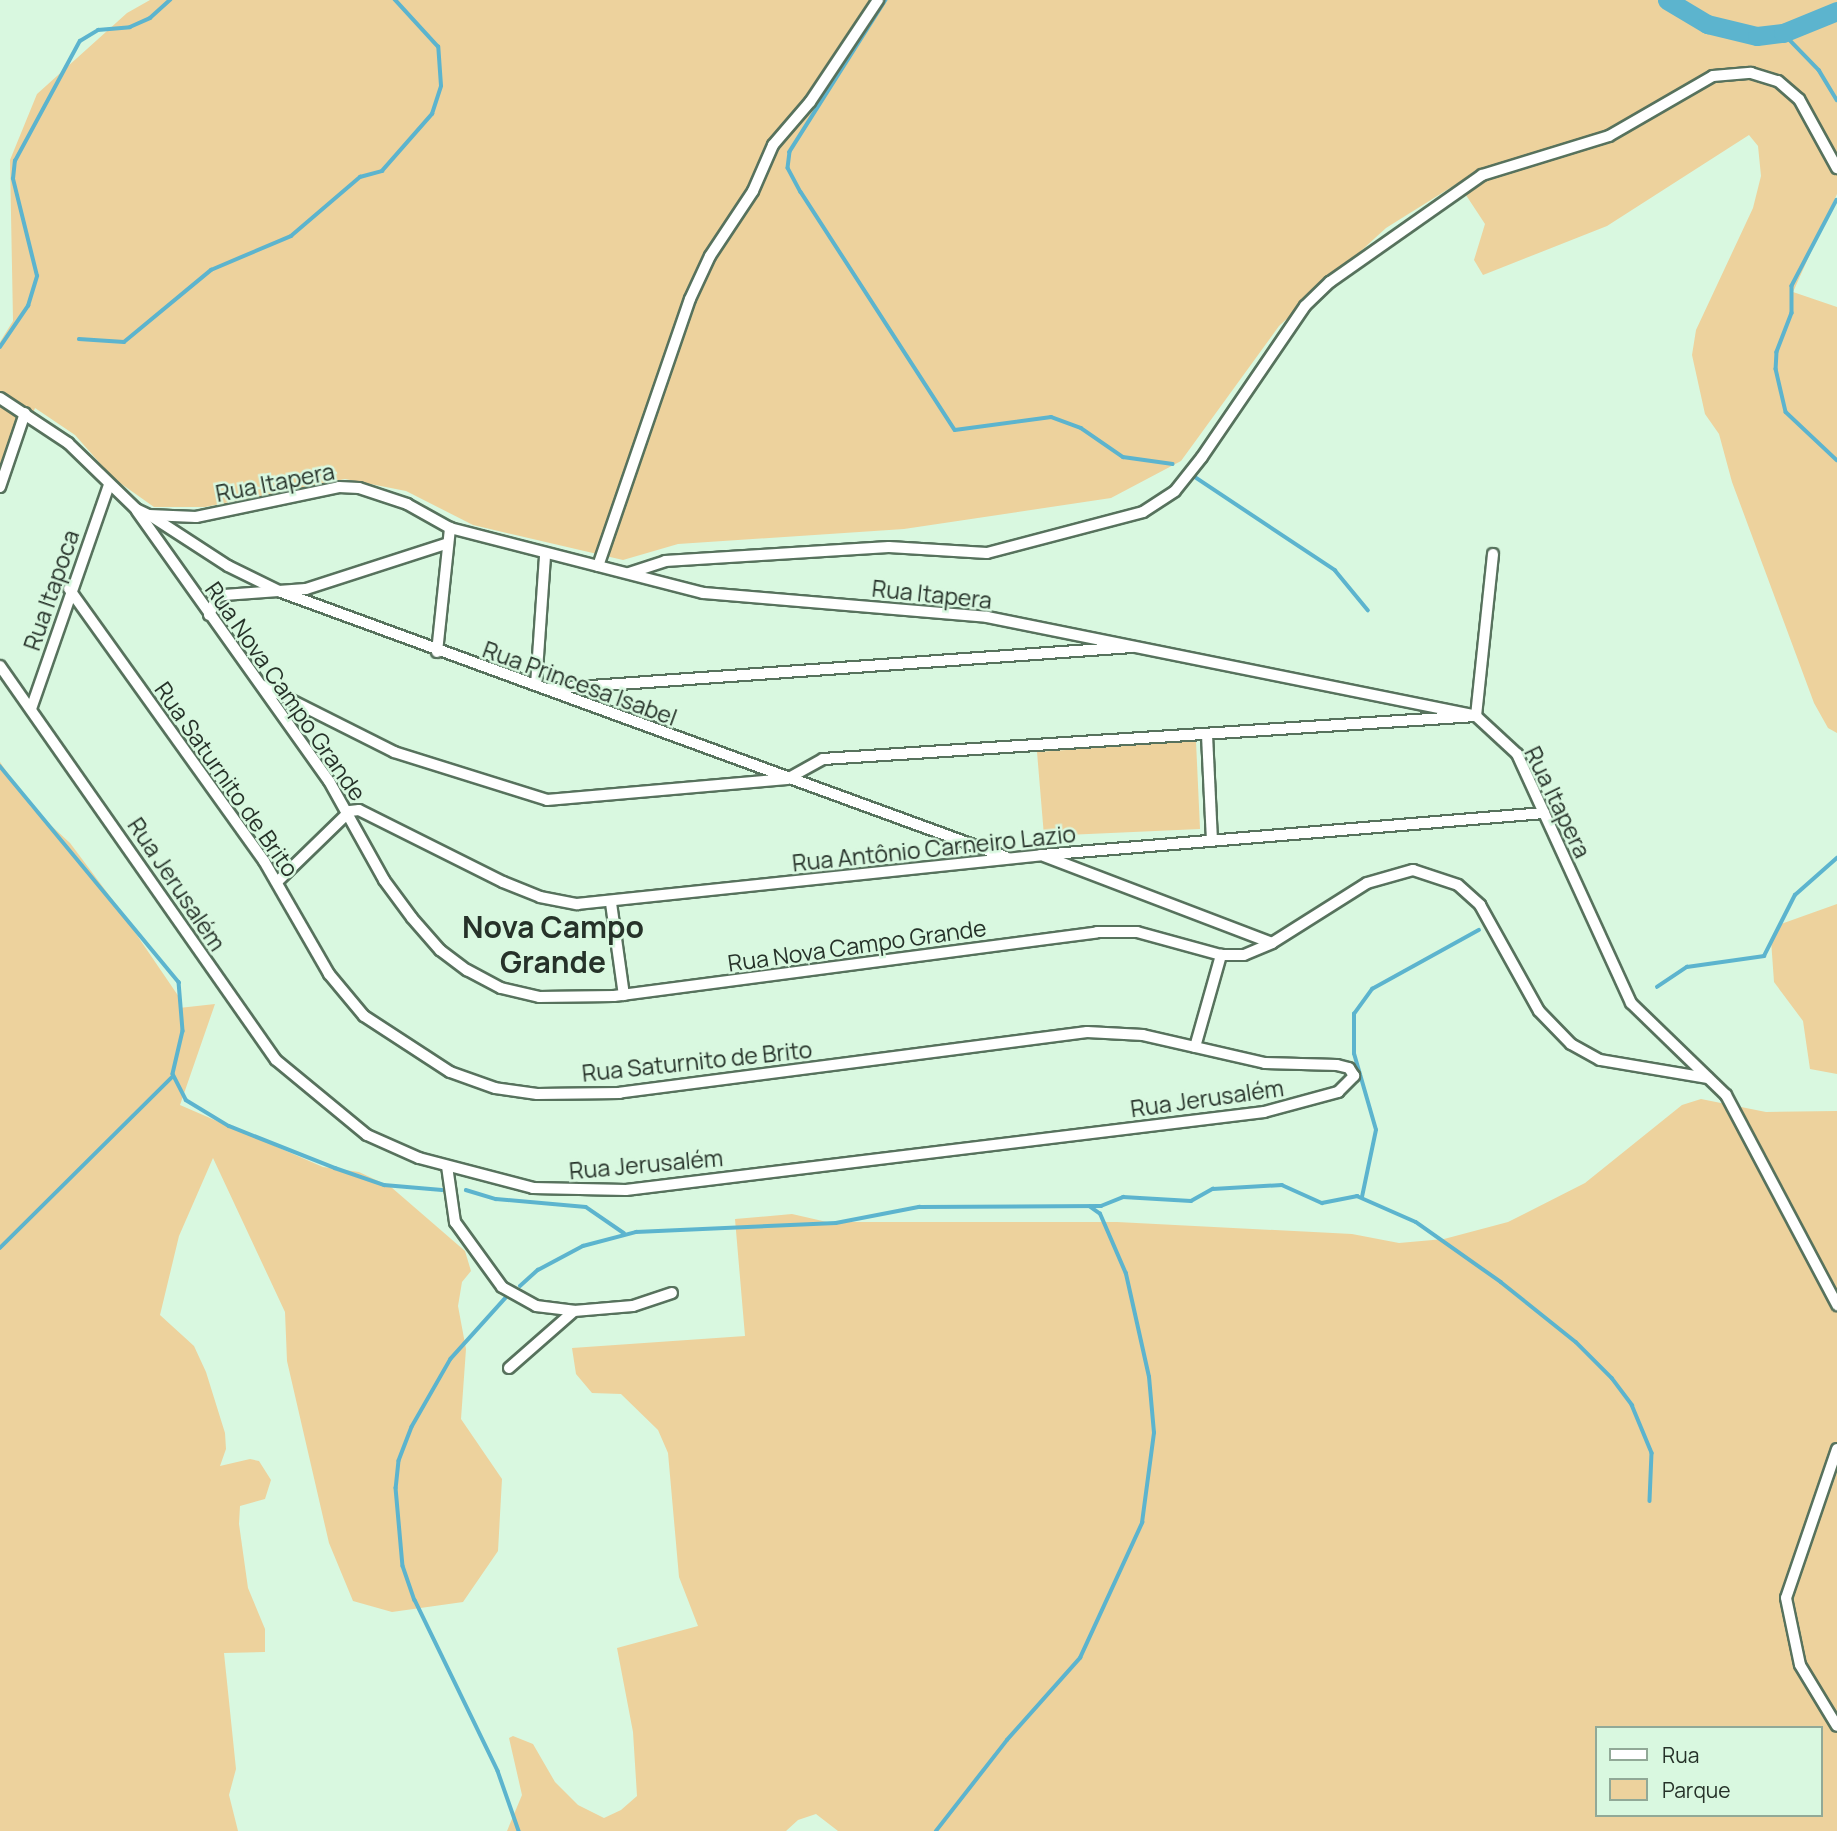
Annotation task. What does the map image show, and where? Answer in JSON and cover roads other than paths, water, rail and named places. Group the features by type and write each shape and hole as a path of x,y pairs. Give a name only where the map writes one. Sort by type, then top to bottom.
{"street":[{"path":"598,566 690,299 710,256 753,191 773,145 810,102 878,0"},
{"path":"629,573 665,561 889,547 987,553 1143,512 1175,491 1202,457 1305,306 1329,282 1482,175 1609,136 1713,76 1751,73 1778,81 1799,99 1837,168"},
{"name":"Rua Itapera","path":"0,398 68,443 109,485 136,509 149,516 196,516 339,487 381,494 450,528 545,555 629,573 703,593 933,610 1147,646 1476,716 1517,754 1631,1003 1726,1095 1837,1305"},
{"path":"0,487 24,414"},
{"name":"Rua Itapoca","path":"31,709 69,589 109,485"},
{"name":"Rua Nova Campo Grande","path":"136,509 349,811 384,880 440,950 467,971 502,988 539,997 624,995 1097,932 1149,934 1221,955 1244,955 1272,943 1391,873 1413,870 1434,874 1458,885 1480,905 1539,1011 1571,1044 1600,1060 1709,1079"},
{"name":"Rua Princesa Isabel","path":"149,516 228,566 281,592 437,652 536,685 1010,859"},
{"path":"437,652 450,528"},
{"path":"209,615 214,602 223,595 306,589 447,543"},
{"path":"260,684 394,752 547,800 787,779 823,760 1476,716 1493,554"},
{"path":"536,685 545,555"},
{"name":"Rua Saturnito de Brito","path":"69,589 277,882 329,974 365,1016 407,1048 450,1072 495,1088 537,1094 620,1093 1087,1032 1143,1035 1265,1063 1337,1065 1349,1068 1354,1076"},
{"path":"547,690 1147,646"},
{"name":"Rua Jerusalém","path":"0,666 276,1060 367,1135 447,1166 533,1188 626,1190 1264,1112 1338,1092 1354,1076"},
{"path":"1207,735 1212,841"},
{"path":"277,882 349,811"},
{"name":"Rua Antônio Carneiro Lazio","path":"349,811 368,811 540,897 577,904 611,903 1041,855 1544,813"},
{"path":"1041,855 1272,943"},
{"path":"611,903 624,995"},
{"path":"1195,1047 1221,955"},
{"path":"447,1166 455,1222 502,1287 536,1306 574,1311 633,1306 672,1293"},
{"path":"509,1368 574,1311"},
{"path":"1837,1449 1786,1598 1800,1665 1837,1726"}],"waterway":[{"path":"0,347 28,306 37,276 13,179 15,161 80,41 98,30 130,27 150,18 170,0"},
{"path":"79,339 124,342 211,270 291,236 360,177 382,171 432,114 441,86 438,47 395,0"},
{"path":"886,0 790,152 788,168 801,192 955,430 1051,417 1081,428 1123,457 1173,464"},
{"path":"1667,0 1707,24 1757,36 1783,33 1837,11"},
{"path":"1783,33 1819,70 1837,100"},
{"path":"1837,200 1792,286 1792,313 1777,352 1776,369 1786,412 1837,460"},
{"path":"1192,475 1335,570 1368,610"},
{"path":"0,766 179,982 183,1031 173,1074 186,1100 229,1126 335,1168 384,1185 442,1190"},
{"path":"1657,987 1687,967 1764,956 1795,895 1837,858"},
{"path":"1362,1197 1376,1130 1354,1054 1354,1014 1372,989 1479,930"},
{"path":"0,1248 172,1077"},
{"path":"520,1286 538,1270 583,1246 636,1232 836,1223 919,1207 1101,1206 1123,1197 1191,1201 1213,1189 1282,1185 1322,1203 1357,1196 1416,1222 1501,1282 1576,1342 1612,1378 1632,1405 1652,1453 1650,1501"},
{"path":"466,1190 496,1199 586,1207 624,1233"},
{"path":"936,1831 1007,1740 1080,1658 1142,1523 1154,1433 1149,1377 1126,1274 1100,1214 1090,1207"},
{"path":"506,1298 451,1359 412,1427 399,1461 396,1488 403,1566 415,1600 498,1771 519,1831"}],"district":[{"name":"Nova Campo Grande","path":"553,944"}]}
